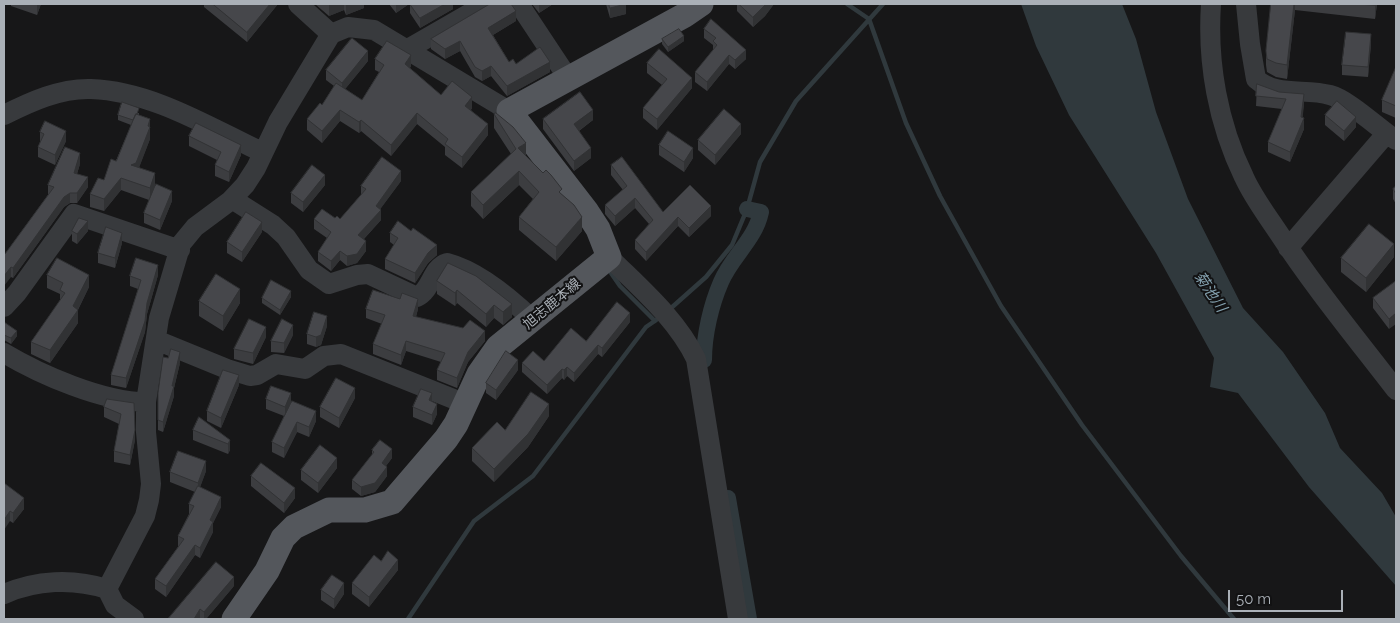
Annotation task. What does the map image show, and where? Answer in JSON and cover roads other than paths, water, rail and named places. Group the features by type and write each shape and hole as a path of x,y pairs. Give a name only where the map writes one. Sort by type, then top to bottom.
{"main road":[{"path":"610,257 598,229 587,212 509,111 686,15 701,4"},
{"name":"旭志鹿本線","path":"234,619 267,571 283,538 294,527 329,510 365,510 392,502 446,440 466,404 479,374 498,347 610,257"}],"street":[{"path":"298,4 331,34"},
{"path":"408,50 486,4"},
{"path":"519,4 568,78"},
{"path":"1211,4 1212,71 1225,128 1244,178 1288,248 1396,390"},
{"path":"1246,4 1256,79 1270,88 1330,95 1346,104 1391,137 1288,248"},
{"path":"106,589 145,516 149,500 151,484 146,432 146,402 159,318 181,244 195,226 232,199 256,168 262,152 299,85 331,34 348,27 374,30 509,111"},
{"path":"4,115 31,102 60,92 90,89 121,93 150,102 262,152"},
{"path":"232,199 273,225 286,237 309,270 329,284 368,274 417,297 425,290 436,271 447,263 490,285 514,302 533,320"},
{"path":"4,307 17,293 74,214 180,250"},
{"path":"610,257 664,313 690,346 696,359 738,619"},
{"path":"156,340 250,376 256,375 276,364 305,369 324,356 341,354 466,404"},
{"path":"4,353 43,374 70,384 116,398 146,402"},
{"path":"4,594 21,586 51,582 90,584 106,589 115,605 134,619"}],"water":[{"name":"菊池川","path":"1021,4 1122,4 1136,39 1156,112 1188,199 1243,308 1283,352 1325,413 1340,448 1382,493 1396,517 1396,586 1309,487 1238,393 1210,387 1214,358 1156,253 1069,115 1036,46"}],"waterway":[{"path":"847,4 869,19 906,123 940,196 1001,306 1082,425 1181,556 1234,619"},
{"path":"670,309 706,277 732,245 747,209 760,162 796,101 883,4"},
{"path":"704,360 707,330 717,291 731,264 749,240 761,212 747,209"},
{"path":"611,273 620,286 655,321"},
{"path":"408,619 474,521 533,476 646,327 662,316"},
{"path":"728,498 749,619"}]}
